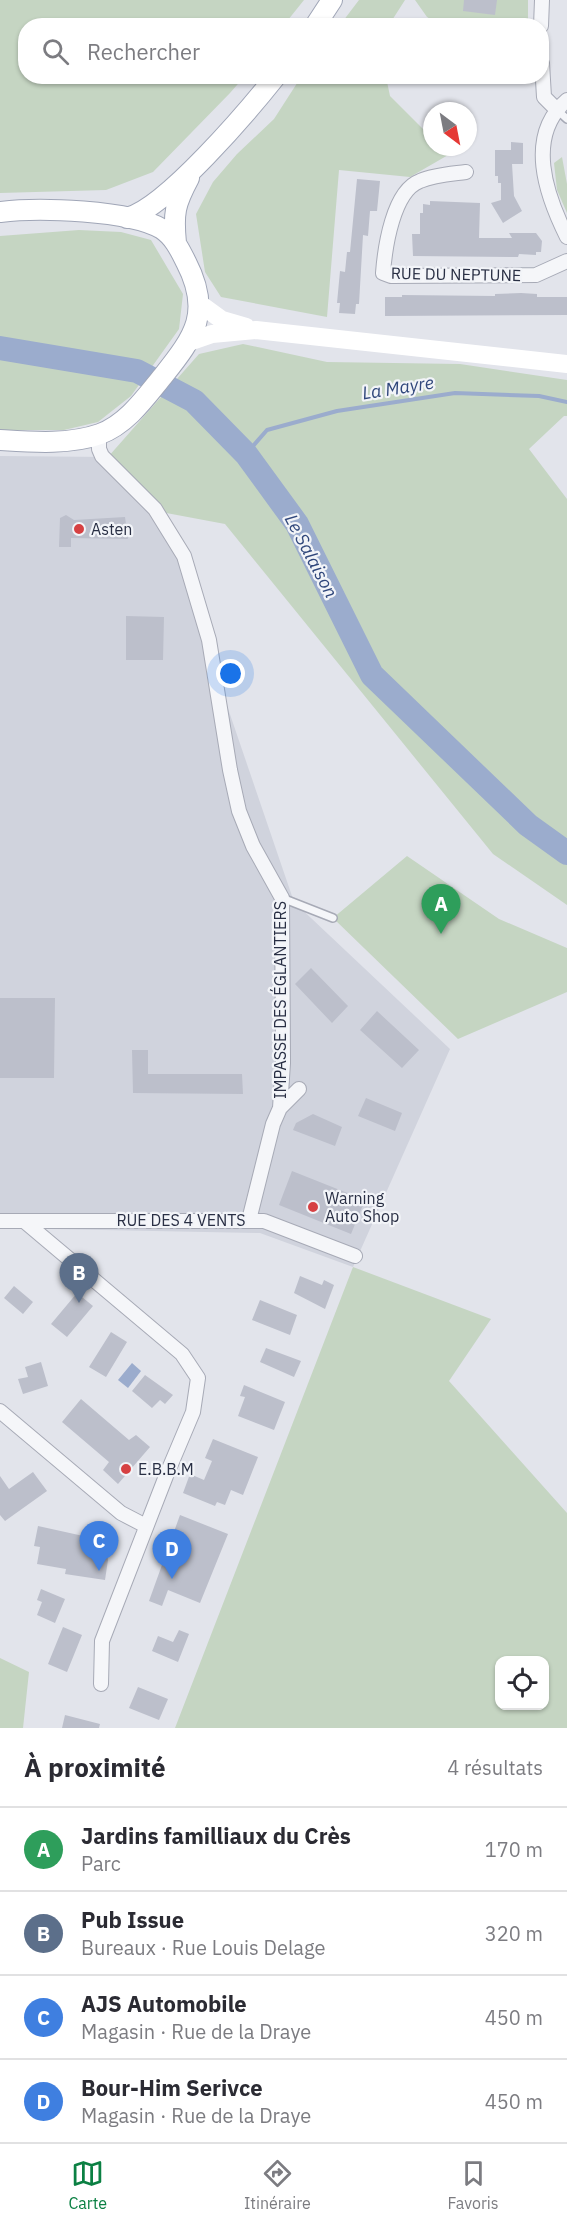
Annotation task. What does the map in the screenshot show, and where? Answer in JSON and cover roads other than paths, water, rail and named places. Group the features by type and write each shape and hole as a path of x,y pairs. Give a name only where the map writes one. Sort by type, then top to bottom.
{"main road":[{"path":"320,18 332,0"},
{"path":"127,218 152,204 193,170 269,84"},
{"path":"176,243 174,219 176,203 193,170"},
{"path":"0,212 77,212 127,218 163,230 176,243 192,274 200,304 186,347 134,411 120,423 99,435 48,441 0,440"},
{"path":"200,304 222,320 256,330 567,364"},
{"path":"186,347 212,334 256,330"}],"street":[{"path":"541,18 542,0"},
{"path":"543,84 544,97 562,104 544,146 542,170 550,202 567,237"},
{"name":"RUE DU NEPTUNE","path":"466,172 419,181 402,196 394,213 384,273 391,276 536,275 567,261"},
{"name":"IMPASSE DES ÉGLANTIERS","path":"99,435 99,449 102,456 155,509 184,556 209,640 239,811 253,846 282,898 283,1063 280,1108 273,1124 249,1220"},
{"name":"IMPASSE DES ÉGLANTIERS","path":"280,1108 300,1089"},
{"name":"RUE DES 4 VENTS","path":"0,1221 264,1221 355,1256"},
{"path":"24,1221 182,1354 198,1377 193,1412 102,1641 101,1684"},
{"path":"0,1411 122,1513 146,1526"}],"lane":[{"path":"562,104 567,120"},
{"path":"282,898 333,918"}],"water":[{"path":"132,1363 141,1371 128,1388 118,1380"}],"waterway":[{"name":"Le Salaison","path":"0,348 137,371 194,401 246,454 297,524 372,675 528,825 567,853"},
{"name":"La Mayre","path":"246,454 267,430 337,411 455,393 539,396 567,402"}],"place":[{"name":"Asten","path":"79,529"},
{"name":"Jardins familliaux du Crès","path":"441,934"},
{"name":"Warning Auto Shop","path":"313,1207"},
{"name":"Pub Issue","path":"79,1303"},
{"name":"E.B.B.M","path":"126,1469"},
{"name":"AJS Automobile","path":"99,1571"},
{"name":"Bour-Him Serivce","path":"172,1579"}]}
